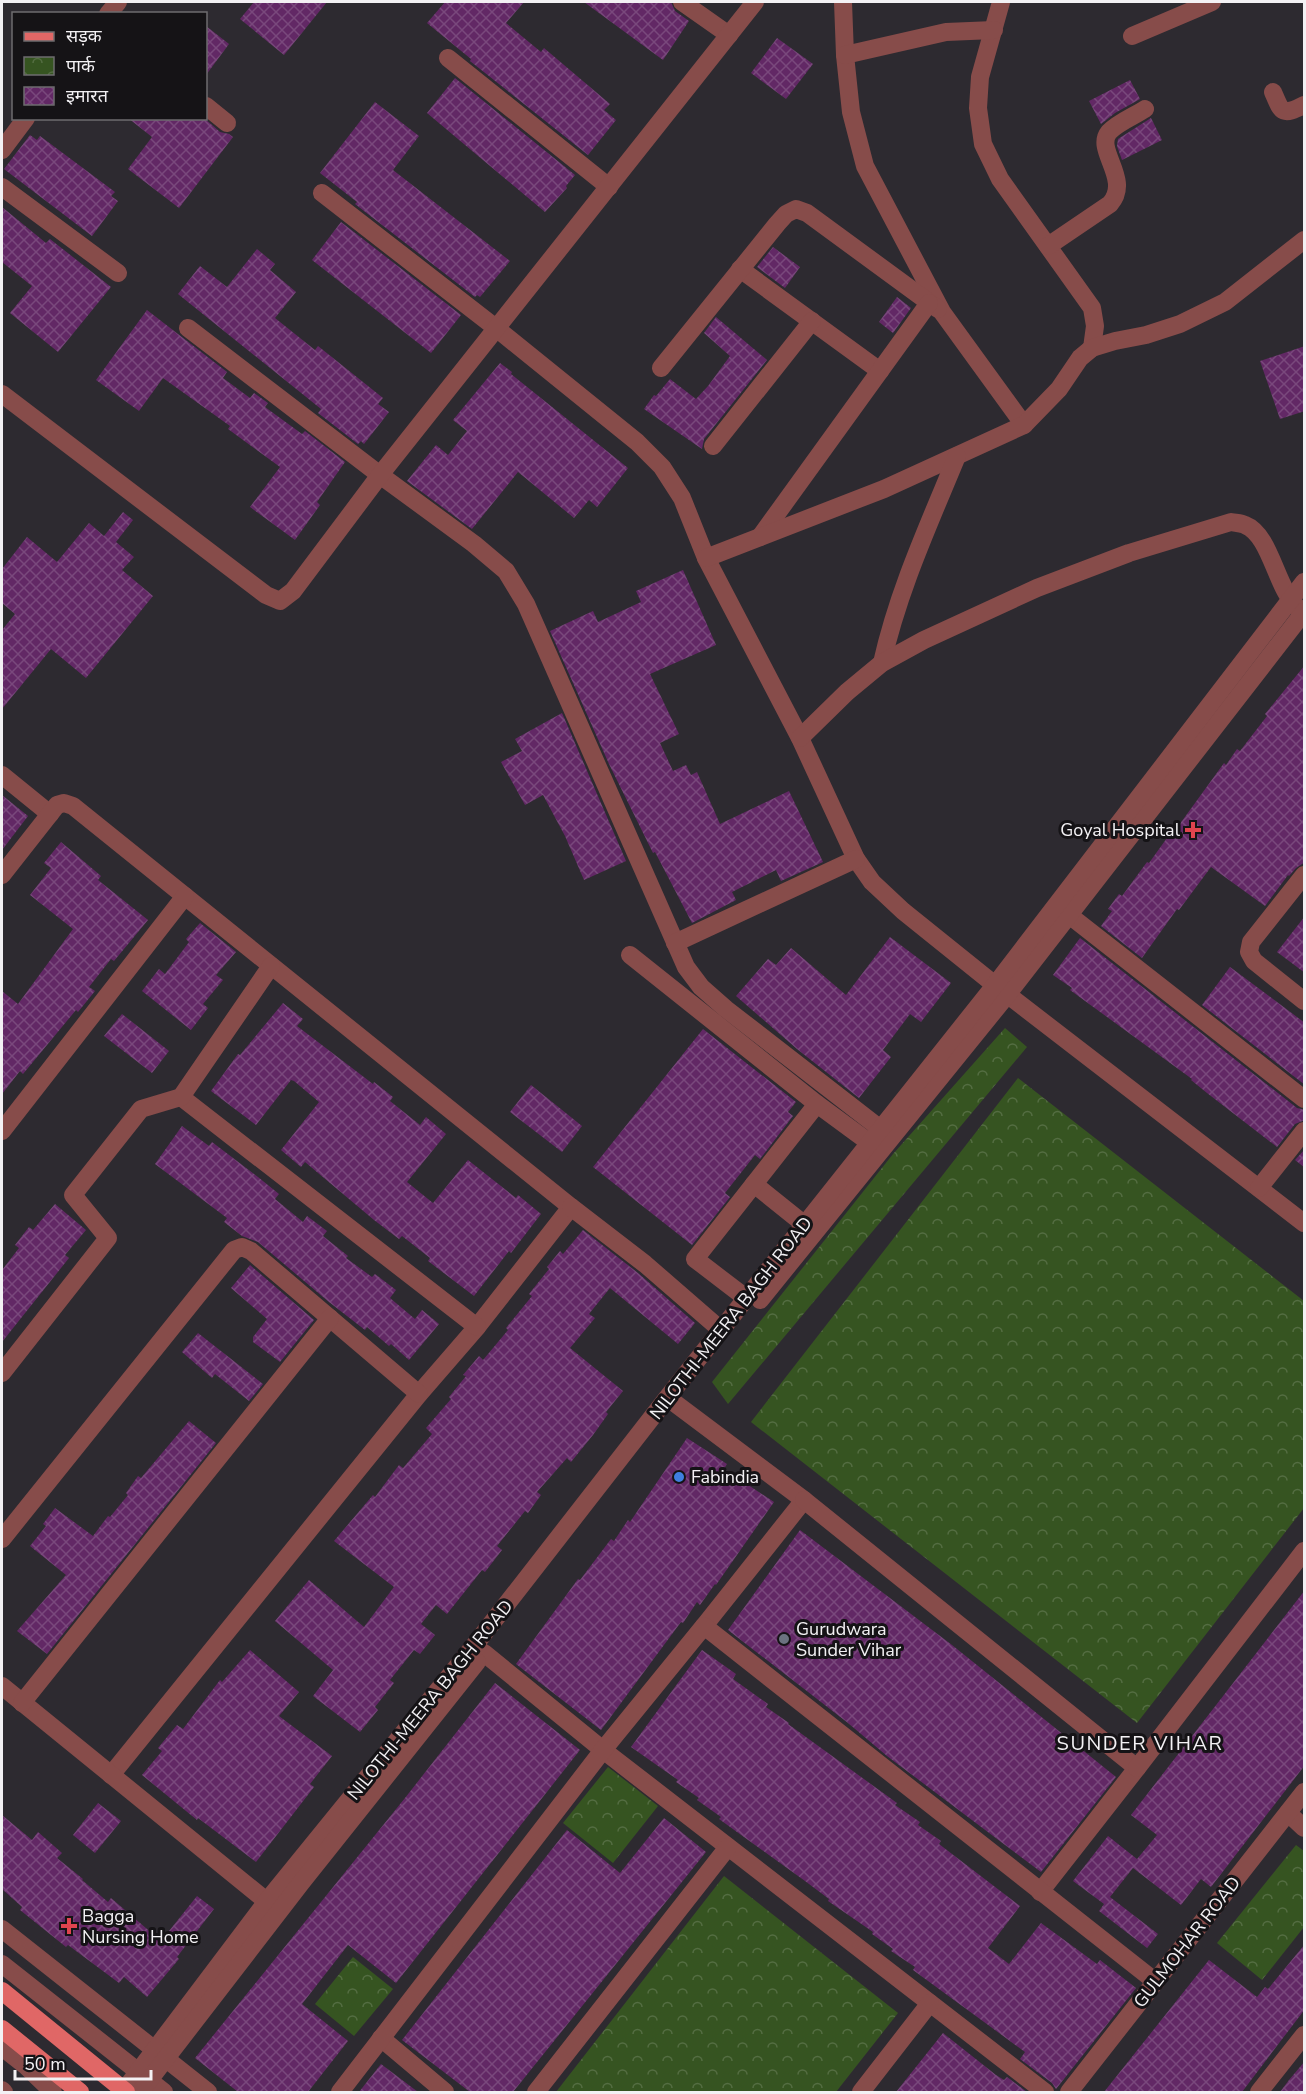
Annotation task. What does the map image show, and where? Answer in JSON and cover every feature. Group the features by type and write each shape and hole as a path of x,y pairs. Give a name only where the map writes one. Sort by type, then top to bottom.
{"main road":[{"path":"2,1991 124,2092"},
{"path":"2,2029 80,2092"}],"street":[{"path":"682,2 729,35"},
{"path":"2,394 266,595 280,601 293,591 380,475 755,2"},
{"path":"843,2 850,112 865,166 936,308 1024,425"},
{"path":"1001,2 981,77 978,108 983,144 1000,179 1092,308 1095,326 1092,348"},
{"path":"1132,36 1212,2"},
{"path":"845,55 946,32 994,30"},
{"path":"448,58 609,187"},
{"path":"1272,92 1281,110 1285,113 1305,105"},
{"path":"207,107 228,123"},
{"path":"1048,246 1110,204 1116,197 1117,179 1106,145 1106,138 1109,131 1145,109"},
{"path":"2,150 24,120"},
{"path":"2,187 118,273"},
{"path":"321,193 496,328 637,442 662,467 682,498 706,558 800,738 856,859 872,882 903,911 1001,990 1305,1223"},
{"path":"661,368 777,224 786,214 796,209 807,213 936,308"},
{"path":"706,558 884,489 1024,425 1059,390 1080,358 1092,348 1180,324 1226,302 1305,240"},
{"path":"740,269 880,371"},
{"path":"760,537 880,371 936,308"},
{"path":"712,446 812,321"},
{"path":"188,328 474,544 506,571 526,604 686,967 701,987 726,1009 881,1136"},
{"path":"882,663 902,591 957,456"},
{"path":"800,738 847,692 882,663 924,640 1037,588 1129,554 1231,522 1246,525 1256,532 1265,546 1290,601 1304,612"},
{"name":"NILOTHI-MEERA BAGH ROAD","path":"1001,990 1305,582"},
{"name":"NILOTHI-MEERA BAGH ROAD","path":"124,2092 142,2082 159,2055 273,1906 746,1298 1001,990 1069,915 1304,612"},
{"path":"2,774 50,814"},
{"path":"2,875 57,806 64,803 73,806 645,1264 721,1330"},
{"path":"675,943 856,859"},
{"path":"1305,875 1251,942 1249,952 1254,961 1305,1001"},
{"path":"2,1131 185,896"},
{"path":"1069,915 1305,1099"},
{"path":"630,955 817,1104 881,1136"},
{"path":"2,1373 108,1238 73,1195 141,1109 181,1097 271,966"},
{"path":"181,1097 477,1327"},
{"path":"746,1298 695,1259 817,1104"},
{"path":"1259,1188 1305,1131"},
{"name":"NILOTHI-MEERA BAGH ROAD","path":"273,1906 484,1653 881,1136"},
{"path":"754,1184 805,1225"},
{"path":"111,1775 419,1394 477,1327 571,1207"},
{"path":"2,1539 234,1250 242,1247 251,1251 419,1394"},
{"path":"22,1703 330,1318"},
{"path":"676,1404 804,1500 1137,1768"},
{"path":"341,2092 603,1749 804,1500"},
{"path":"1040,1892 1305,1551"},
{"path":"704,1626 1156,1982"},
{"path":"484,1653 728,1847 1046,2092"},
{"path":"2,1686 273,1906"},
{"name":"GULMOHAR ROAD","path":"1069,2092 1305,1792"},
{"path":"1288,1813 1305,1828"},
{"path":"536,2092 728,1847"},
{"path":"2,1929 208,2092"},
{"path":"2,1964 142,2082 164,2092"},
{"path":"861,2092 930,2003"},
{"path":"1259,2092 1305,2035"},
{"path":"381,2038 445,2092"},
{"path":"2,2047 53,2092"}],"green space":[{"path":"1005,1028 1027,1047 728,1404 712,1382 893,1154"},
{"path":"1018,1078 1304,1301 1304,1508 1137,1723 751,1422"},
{"path":"608,1767 658,1806 613,1863 563,1823"},
{"path":"1296,1845 1304,1851 1304,1927 1262,1980 1217,1943"},
{"path":"724,1876 898,2013 836,2092 556,2092"},
{"path":"353,1957 393,1989 354,2036 315,2004"}],"building":[{"path":"254,2 327,2 284,55 240,19"},
{"path":"445,2 524,2 506,23 541,52 544,48 610,104 604,110 616,120 588,155 470,61 471,59 427,23"},
{"path":"584,2 671,2 675,11 689,21 663,60"},
{"path":"207,27 229,44 207,74"},
{"path":"777,38 813,64 786,99 751,73"},
{"path":"455,78 575,175 566,186 567,188 545,212 427,113"},
{"path":"1130,80 1140,99 1101,124 1089,101"},
{"path":"375,102 419,136 393,170 510,261 480,297 477,295 475,297 355,204 357,202 320,173"},
{"path":"1151,118 1162,140 1122,160 1117,146 1118,139"},
{"path":"131,120 206,120 220,132 233,137 179,208 128,169 152,137"},
{"path":"30,135 37,140 40,136 115,192 111,196 118,201 92,236 4,169"},
{"path":"2,207 46,243 50,239 111,287 58,352 10,313 32,286 2,262"},
{"path":"341,222 461,315 431,353 312,260"},
{"path":"773,247 800,267 785,288 757,267"},
{"path":"257,249 275,264 270,270 296,292 275,318 315,350 318,346 383,398 378,404 389,412 364,444 361,441 358,444 318,413 321,409 178,294 200,266 227,287"},
{"path":"897,297 911,308 893,333 879,322"},
{"path":"147,310 227,372 223,378 250,398 254,393 268,403 265,407 302,434 305,431 345,462 317,502 320,505 295,540 250,507 280,467 228,429 230,426 163,378 139,411 96,380"},
{"path":"716,317 767,360 704,439 702,449 644,409 670,379 696,399 708,386 730,356 704,333"},
{"path":"1305,346 1305,411 1280,419 1260,361"},
{"path":"500,363 628,468 597,507 589,500 574,518 518,472 472,529 407,481 436,445 448,455 467,431 453,420"},
{"path":"123,512 133,520 116,542 134,557 122,570 153,596 86,678 51,649 2,709 2,630 15,614 2,603 2,569 27,537 57,562 89,523 104,536"},
{"path":"683,570 716,645 650,674 679,734 660,743 673,771 686,765 691,775 697,772 720,824 789,791 823,862 781,881 776,870 732,892 736,900 692,923 655,852 653,853 609,764 550,631 593,611 598,622 641,602 636,591"},
{"path":"1305,665 1305,862 1288,875 1265,906 1211,867 1142,958 1101,926 1112,911 1108,909 1119,894 1122,896 1172,831 1174,832 1224,763 1226,765 1237,749 1240,751 1267,716 1265,714"},
{"path":"562,713 626,861 584,880 565,836 543,795 525,805 501,762 522,751 515,739"},
{"path":"2,795 28,816 2,850"},
{"path":"61,842 101,876 98,880 148,920 114,961 111,959 89,987 95,991 78,1012 76,1010 23,1074 20,1071 2,1094 2,991 18,1004 73,929 30,895 51,868 44,863"},
{"path":"1305,916 1305,973 1277,952"},
{"path":"200,923 236,952 216,975 223,980 203,1004 208,1008 191,1030 142,991 159,969 165,974 189,942 186,939"},
{"path":"890,937 951,983 921,1022 910,1014 883,1050 891,1057 859,1098 797,1049 736,996 768,959 776,965 791,948 846,995"},
{"path":"1080,938 1297,1108 1305,1110 1305,1120 1295,1124 1277,1147 1192,1079 1070,990 1072,988 1053,975"},
{"path":"1230,967 1305,1023 1305,1085 1202,1005"},
{"path":"283,1003 303,1019 297,1026 393,1097 390,1101 420,1125 426,1117 446,1134 407,1182 433,1203 468,1160 516,1198 518,1195 541,1214 474,1296 428,1261 430,1258 402,1236 399,1239 374,1220 305,1162 301,1167 281,1150 319,1102 294,1081 291,1080 256,1125 211,1091 238,1054 240,1055"},
{"path":"122,1014 169,1051 152,1073 104,1036"},
{"path":"703,1029 796,1102 788,1112 793,1116 760,1159 755,1155 725,1193 730,1197 692,1245 593,1167"},
{"path":"531,1085 582,1126 562,1152 510,1112"},
{"path":"182,1126 209,1146 212,1142 258,1177 279,1194 275,1199 303,1222 307,1216 327,1231 323,1236 348,1256 346,1258 372,1277 375,1274 396,1290 390,1298 415,1319 422,1310 439,1324 409,1360 391,1344 389,1346 367,1327 365,1330 329,1302 258,1242 242,1236 224,1222 227,1218 155,1164"},
{"path":"1305,1149 1305,1168 1295,1160"},
{"path":"55,1204 86,1230 65,1255 69,1258 2,1342 2,1270 19,1248 15,1245 29,1227 33,1230"},
{"path":"583,1230 638,1273 695,1323 678,1344 610,1288 589,1314 595,1318 570,1348 623,1391 571,1462 567,1458 537,1492 541,1495 528,1513 525,1511 497,1546 502,1550 485,1572 482,1570 447,1614 436,1605 421,1624 435,1635 420,1654 414,1650 390,1680 394,1683 375,1707 378,1710 360,1732 313,1696 333,1670 275,1621 309,1580 364,1627 394,1587 334,1541 373,1495 375,1497 399,1465 403,1468 432,1434 426,1428 451,1399 449,1397 466,1376 463,1375 479,1356 483,1360 508,1330 506,1328 532,1296 529,1294 549,1269 547,1267 560,1251 563,1254"},
{"path":"250,1265 314,1320 280,1362 253,1342 253,1337 267,1319 231,1288"},
{"path":"198,1333 263,1384 249,1401 215,1374 212,1378 182,1352"},
{"path":"189,1421 216,1443 47,1654 17,1631 66,1575 30,1546 46,1526 43,1524 55,1508 93,1536 128,1495 126,1493 138,1476 141,1478"},
{"path":"687,1438 727,1464 724,1469 774,1502 716,1585 700,1605 697,1602 683,1623 681,1622 601,1730 516,1664 578,1579 580,1580 611,1539 614,1541 628,1520 630,1522"},
{"path":"800,1530 952,1645 1116,1777 1041,1872 887,1756 728,1630"},
{"path":"1305,1590 1305,1765 1211,1887 1201,1879 1181,1905 1133,1868 1110,1897 1158,1934 1147,1948 1099,1911 1104,1904 1073,1881 1108,1836 1137,1859 1157,1835 1131,1815"},
{"path":"250,1650 299,1692 279,1716 332,1756 310,1784 314,1787 256,1862 198,1818 197,1820 142,1775 162,1751 158,1748 177,1725 183,1729 220,1680 222,1682"},
{"path":"702,1650 736,1674 733,1679 768,1704 766,1707 897,1803 895,1805 920,1822 918,1825 941,1841 939,1844 1020,1906 988,1948 1009,1964 1041,1923 1097,1964 1100,1960 1136,1988 1056,2089 1052,2083 1020,2059 1025,2052 913,1970 915,1967 891,1951 893,1949 872,1934 873,1932 719,1819 721,1817 697,1800 699,1798 676,1782 678,1780 631,1747"},
{"path":"495,1683 580,1750 396,1983 348,1945 302,2004 348,2041 308,2092 238,2092 195,2058"},
{"path":"98,1803 121,1821 95,1853 73,1835"},
{"path":"2,1815 32,1840 38,1832 62,1853 57,1858 108,1902 111,1898 161,1941 197,1896 214,1909 177,1957 179,1959 147,1997 124,1977 119,1983 68,1945 66,1947 20,1910 22,1907 2,1889"},
{"path":"664,1818 706,1852 513,2092 470,2092 402,2040 567,1830 620,1873"},
{"path":"1305,1944 1305,2009 1242,2092 1104,2092 1209,1960 1257,1997 1265,1987 1268,1989"},
{"path":"943,2033 996,2075 1004,2080 1007,2077 1027,2092 896,2092"},
{"path":"1305,2061 1305,2092 1280,2092 1289,2080"},
{"path":"381,2064 418,2092 359,2092"}],"place":[{"name":"Goyal Hospital","path":"1193,830"},
{"name":"Fabindia","path":"679,1477"},
{"name":"Gurudwara Sunder Vihar","path":"784,1639"},
{"name":"Bagga Nursing Home","path":"69,1926"}],"district":[{"name":"SUNDER VIHAR","path":"1140,1743"}]}
